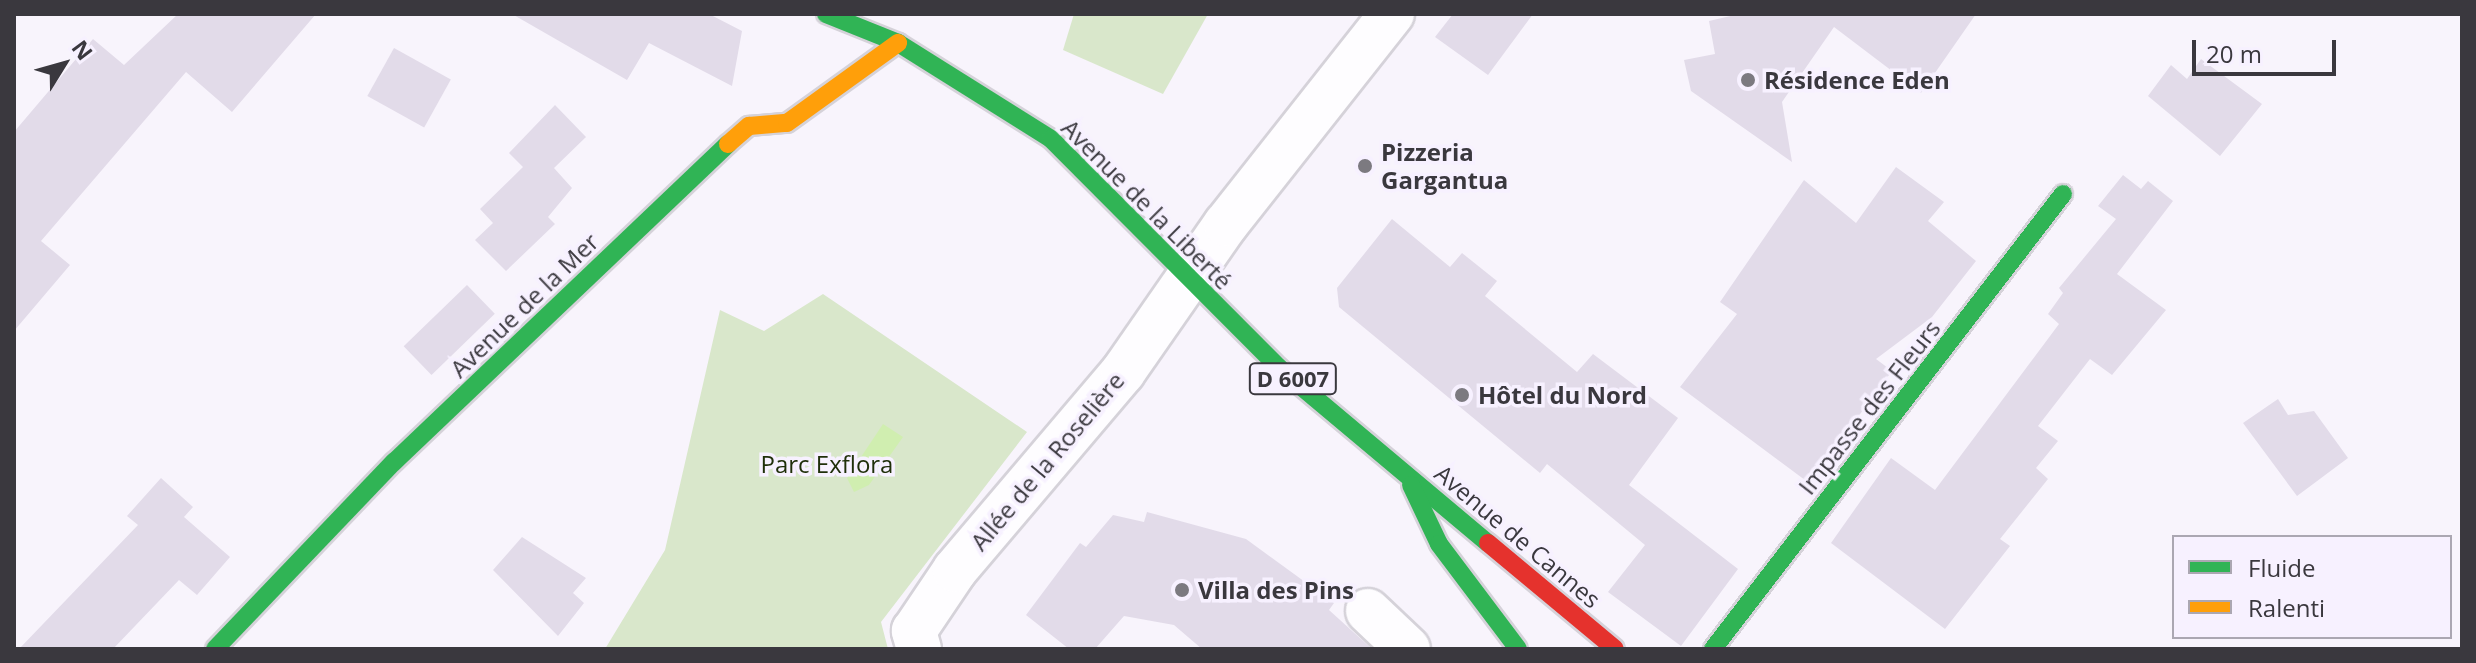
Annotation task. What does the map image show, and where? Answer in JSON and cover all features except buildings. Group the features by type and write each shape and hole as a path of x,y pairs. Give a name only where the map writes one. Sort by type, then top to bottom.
{"street":[{"name":"Avenue de la Liberté","path":"826,14 898,43 1051,139 1190,275 1278,367 1405,472"},
{"name":"Allée de la Roselière","path":"919,649 914,631 955,570 1123,372 1190,275 1392,14"},
{"name":"Avenue de la Mer","path":"215,649 394,462 749,126 787,123 898,43"},
{"name":"Impasse des Fleurs","path":"1713,649 2063,194"},
{"name":"Avenue de Cannes","path":"1405,472 1439,544 1518,649"},
{"name":"Avenue de Cannes","path":"1405,472 1615,649"},
{"path":"1368,611 1408,649"}],"green space":[{"path":"1074,14 1208,14 1163,94 1063,50"},
{"name":"Parc Exflora","path":"823,294 1027,432 881,622 888,649 605,649 665,550 720,310 764,331"}],"shaded area":[{"path":"883,424 903,437 869,485 854,492 847,478"}],"traffic: fast":[{"path":"826,14 898,43 1051,139 1278,367 1488,543"},
{"path":"215,649 394,462 728,144"},
{"path":"1713,649 2063,194"},
{"path":"1411,485 1439,544 1518,649"}],"traffic: slow":[{"path":"728,144 749,126 787,123 898,43"}],"traffic: jam":[{"path":"1488,543 1615,649"}],"place":[{"name":"Résidence Eden","path":"1748,80"},
{"name":"Pizzeria Gargantua","path":"1365,166"},
{"name":"Hôtel du Nord","path":"1462,395"},
{"name":"Villa des Pins","path":"1182,590"}]}
